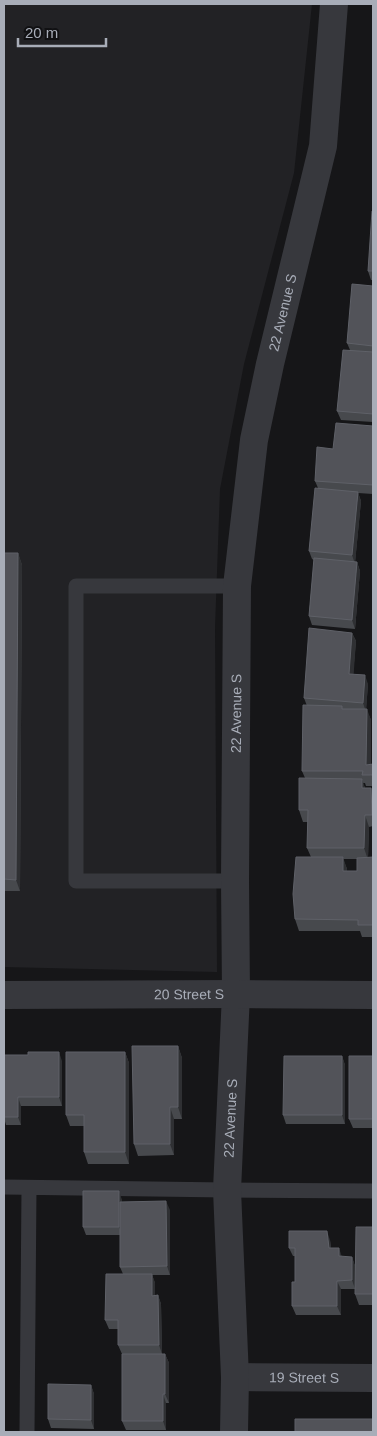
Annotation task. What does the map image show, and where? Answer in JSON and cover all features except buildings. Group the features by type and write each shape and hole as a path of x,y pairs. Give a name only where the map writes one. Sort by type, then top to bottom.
{"street":[{"name":"22 Avenue S","path":"234,1432 234,1377 227,1190 236,994 237,586 254,440 270,364 323,146 334,4"},
{"name":"20 Street S","path":"4,995 373,995"},
{"name":"19 Street S","path":"234,1377 373,1378"}],"lane":[{"path":"236,881 76,881 76,586 237,586"},
{"path":"4,1187 373,1190"},
{"path":"27,1432 29,1188"}],"shaded area":[{"path":"4,4 312,4 294,173 244,364 220,489 215,628 217,972 4,967"}]}
